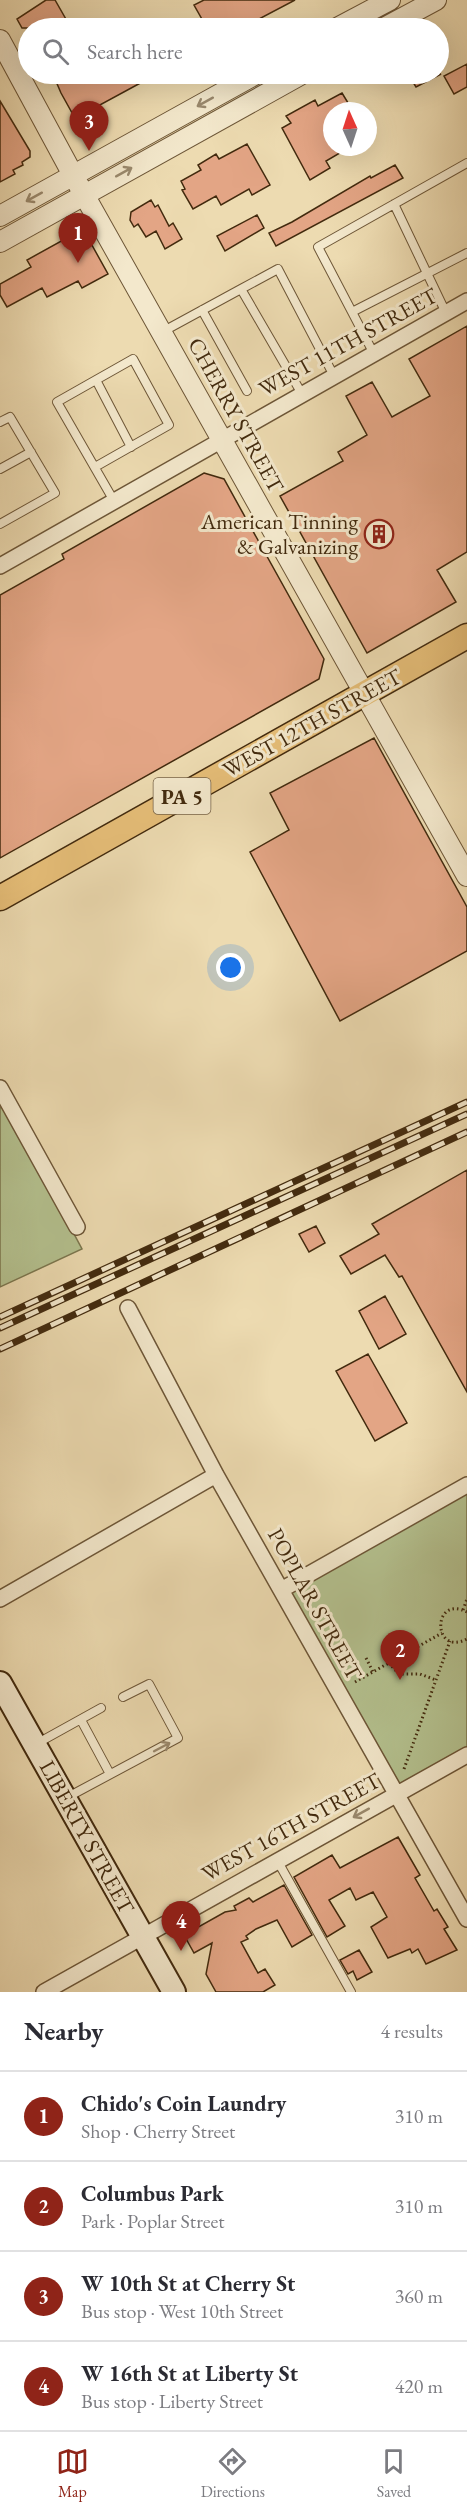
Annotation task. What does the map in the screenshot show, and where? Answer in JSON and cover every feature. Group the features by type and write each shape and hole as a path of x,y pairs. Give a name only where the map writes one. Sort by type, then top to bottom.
{"main road":[{"name":"WEST 12TH STREET","path":"0,898 467,636"},
{"name":"LIBERTY STREET","path":"0,1683 174,1992"}],"street":[{"path":"357,18 390,0"},
{"path":"403,18 436,0"},
{"name":"CHERRY STREET","path":"1,46 18,76"},
{"name":"CHERRY STREET","path":"22,84 467,876"},
{"path":"0,216 238,84"},
{"path":"0,242 284,84"},
{"name":"WEST 11TH STREET","path":"0,566 467,301"},
{"path":"0,1088 77,1227"},
{"name":"POPLAR STREET","path":"128,1308 216,1475 467,1919"},
{"path":"0,1599 216,1475"},
{"path":"281,1590 467,1485"},
{"name":"WEST 16TH STREET","path":"44,1992 467,1755"}],"lane":[{"path":"374,354 318,246 467,164"},
{"path":"394,204 446,313"},
{"path":"352,312 467,254"},
{"path":"162,332 278,269 334,376"},
{"path":"241,289 302,394"},
{"path":"202,310 247,391"},
{"path":"95,467 169,425 133,359 57,402 114,501"},
{"path":"96,380 131,447"},
{"path":"0,423 10,417 55,493 0,524"},
{"path":"0,470 31,452"},
{"path":"65,1798 178,1738 149,1684 123,1697"},
{"path":"35,1745 100,1708"},
{"path":"81,1720 110,1774"},
{"path":"277,1860 351,1992"}],"path":[{"path":"466,1641 450,1641 442,1634 440,1623 445,1613 454,1609 465,1611 467,1599"},
{"path":"355,1682 442,1634"},
{"path":"404,1769 450,1641"},
{"path":"366,1658 373,1672"},
{"path":"389,1663 399,1674 420,1674 436,1680"}],"green space":[{"path":"5,1105 82,1249 0,1287 0,1108"},
{"path":"467,1485 467,1755 396,1793 281,1590"}],"building":[{"path":"46,0 55,0 65,18 19,18"},
{"path":"204,0 295,0 261,18 201,18 194,5"},
{"path":"467,64 467,87 454,94 448,84 449,73"},
{"path":"57,84 139,84 96,107 101,116 90,122 86,115 76,120"},
{"path":"342,93 348,102 325,102"},
{"path":"315,100 318,106 323,103 323,156 335,156 326,161 330,168 310,180 282,128 291,123 286,116"},
{"path":"0,101 30,151 30,157 22,162 23,165 13,170 15,174 0,182"},
{"path":"247,144 270,185 252,195 249,189 221,205 216,196 193,209 182,190 185,189 181,181 201,170 198,165 216,154 219,159"},
{"path":"395,165 403,178 276,246 269,233 370,176 371,178"},
{"path":"151,200 155,207 158,205 169,226 173,223 182,239 165,249 156,231 146,237 138,224 134,227 130,220 131,212"},
{"path":"257,215 264,228 225,251 217,236"},
{"path":"83,229 108,274 82,288 78,281 47,297 42,288 7,307 0,295 0,284 31,267 27,260"},
{"name":"American Tinning & Galvanizing","path":"467,326 467,552 437,570 456,602 367,653 280,496 343,461 338,452 367,435 346,396 372,382 392,417 430,396 409,359"},
{"path":"204,473 224,479 324,659 319,679 0,858 0,595 64,559 62,554"},
{"path":"374,738 467,907 467,951 340,1021 250,852 289,830 270,793"},
{"path":"467,1170 467,1392 402,1276 399,1277 385,1255 351,1274 340,1256 379,1234 372,1224"},
{"path":"316,1226 325,1243 309,1252 299,1234"},
{"path":"385,1296 406,1334 379,1349 359,1311"},
{"path":"368,1354 407,1423 375,1441 336,1371"},
{"path":"398,1837 420,1875 415,1878 434,1911 437,1909 448,1927 444,1929 457,1950 426,1964 418,1949 412,1953 410,1949 388,1958 371,1927 387,1917 373,1892 356,1900 350,1888 329,1900 345,1926 327,1937 294,1877 332,1855 340,1868"},
{"path":"284,1885 312,1935 292,1947 277,1920 256,1929 246,1936 248,1939 241,1942 258,1973 265,1969 275,1985 263,1992 216,1992 206,1974 212,1943 194,1953 184,1935 225,1912 236,1910 234,1906 249,1898 253,1902"},
{"path":"359,1950 372,1972 357,1980 353,1971 348,1974 340,1960"}],"railway":[{"path":"0,1317 467,1102"},
{"path":"0,1328 467,1114"},
{"path":"0,1349 467,1132"}],"place":[{"name":"W 10th St at Cherry St","path":"89,151"},
{"name":"Chido's Coin Laundry","path":"78,263"},
{"name":"American Tinning & Galvanizing","path":"379,534"},
{"name":"Columbus Park","path":"400,1680"},
{"name":"W 16th St at Liberty St","path":"181,1951"}]}
